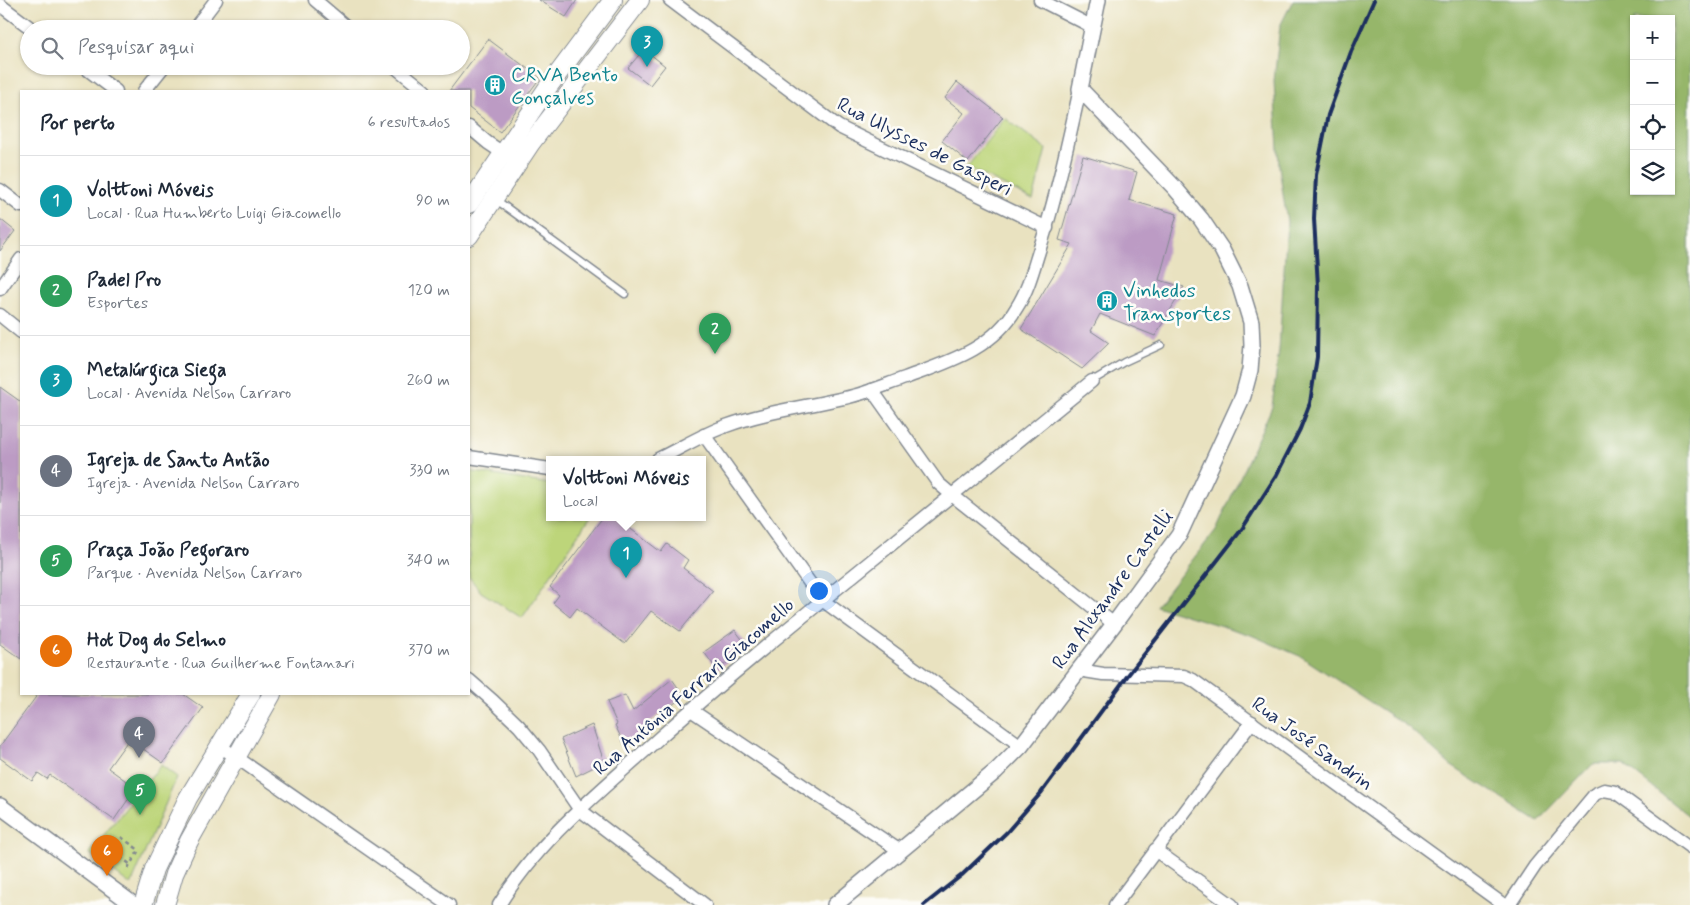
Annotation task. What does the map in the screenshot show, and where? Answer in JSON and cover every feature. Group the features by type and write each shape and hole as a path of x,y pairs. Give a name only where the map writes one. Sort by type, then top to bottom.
{"main road":[{"path":"470,202 516,134 614,0"},
{"path":"470,232 531,143 640,0"},
{"path":"516,134 531,143"},
{"path":"143,905 154,869 188,798 250,695"},
{"path":"165,905 174,874 189,841 271,695"},
{"path":"170,834 189,841"}],"street":[{"path":"201,20 216,0"},
{"path":"316,0 339,20"},
{"name":"Rua Ulysses de Gasperi","path":"670,0 839,127 1047,228"},
{"path":"1040,0 1092,27"},
{"path":"664,456 726,426 784,410 846,398 959,357 974,350 992,337 1005,324 1028,286 1047,228 1080,89 1098,0"},
{"path":"0,5 20,20"},
{"path":"95,75 115,90"},
{"path":"145,90 157,75"},
{"path":"405,75 424,90"},
{"name":"Rua Alexandre Castelli","path":"835,905 996,771 1021,746 1180,535 1243,396 1250,370 1251,322 1240,286 1222,250 1201,219 1174,187 1080,89"},
{"path":"470,129 517,163"},
{"path":"0,190 20,205"},
{"path":"0,289 20,260"},
{"path":"0,315 20,331"},
{"name":"Rua Antônia Ferrari Giacomello","path":"499,905 528,863 580,810 691,710 822,600 1092,380"},
{"path":"872,390 938,483 1114,624"},
{"path":"704,435 822,600 1021,746"},
{"path":"470,457 546,469"},
{"name":"Rua José Sandrin","path":"1078,670 1103,674 1184,676 1193,680 1504,905"},
{"path":"470,681 519,726 539,750 580,810 705,905"},
{"path":"691,710 900,852"},
{"path":"1115,905 1252,722"},
{"path":"220,746 448,905"},
{"path":"1509,905 1535,866 1595,794 1604,790 1615,792 1690,847"},
{"path":"0,806 134,905"},
{"path":"1155,850 1232,905"}],"lane":[{"path":"494,198 625,294"},
{"path":"1092,380 1124,362 1162,345"}],"path":[{"path":"121,837 139,850 128,868"},
{"path":"102,881 120,857 130,864"}],"green space":[{"path":"1293,0 1690,0 1690,817 1623,764 1593,764 1538,821 1450,765 1408,727 1302,657 1251,635 1156,606 1216,530 1272,407 1279,350 1287,222 1279,166 1274,81 1280,26"},
{"path":"1005,118 1046,149 1033,200 967,167"},
{"path":"470,471 546,483 546,521 587,521 522,618 481,592 470,578"},
{"path":"161,765 177,777 131,885 89,853"}],"building":[{"path":"539,0 577,0 566,17"},
{"name":"CRVA Bento Gonçalves","path":"488,39 540,78 500,132 470,109 470,90 450,90 461,75 470,75 470,63"},
{"path":"644,49 665,66 650,85 628,68"},
{"path":"957,82 1003,117 968,162 942,141 964,113 945,98"},
{"path":"1083,156 1137,172 1129,200 1177,214 1159,280 1184,287 1155,336 1100,314 1091,331 1109,343 1082,369 1021,329 1072,244 1059,240"},
{"path":"0,219 15,231 0,251"},
{"path":"0,387 20,401 20,658 0,644"},
{"path":"600,521 620,521 661,552 667,544 688,560 683,568 713,591 680,631 651,611 625,644 577,608 570,617 553,603 559,595 550,587"},
{"path":"735,630 748,647 717,670 704,652"},
{"path":"672,679 684,696 646,725 649,733 625,746 607,702 625,695 633,711"},
{"path":"37,695 184,695 203,708 163,763 129,739 108,768 136,788 114,820 50,775 47,779 38,773 32,781 0,758 0,746"},
{"path":"592,725 604,762 576,776 561,739"}],"railway":[{"path":"924,905 962,875 1007,832 1041,793 1128,675 1242,529 1276,476 1300,429 1310,403 1317,357 1318,286 1314,219 1316,175 1328,115 1351,52 1374,0"}],"place":[{"name":"Metalúrgica Siega","path":"647,67"},
{"name":"CRVA Bento Gonçalves","path":"495,85"},
{"name":"Vinhedos Transportes","path":"1107,301"},
{"name":"Padel Pro","path":"715,354"},
{"name":"Volttoni Móveis","path":"626,578"},
{"name":"Igreja de Santo Antão","path":"139,758"},
{"name":"Praça João Pegoraro","path":"140,815"},
{"name":"Hot Dog do Selmo","path":"107,876"}]}
